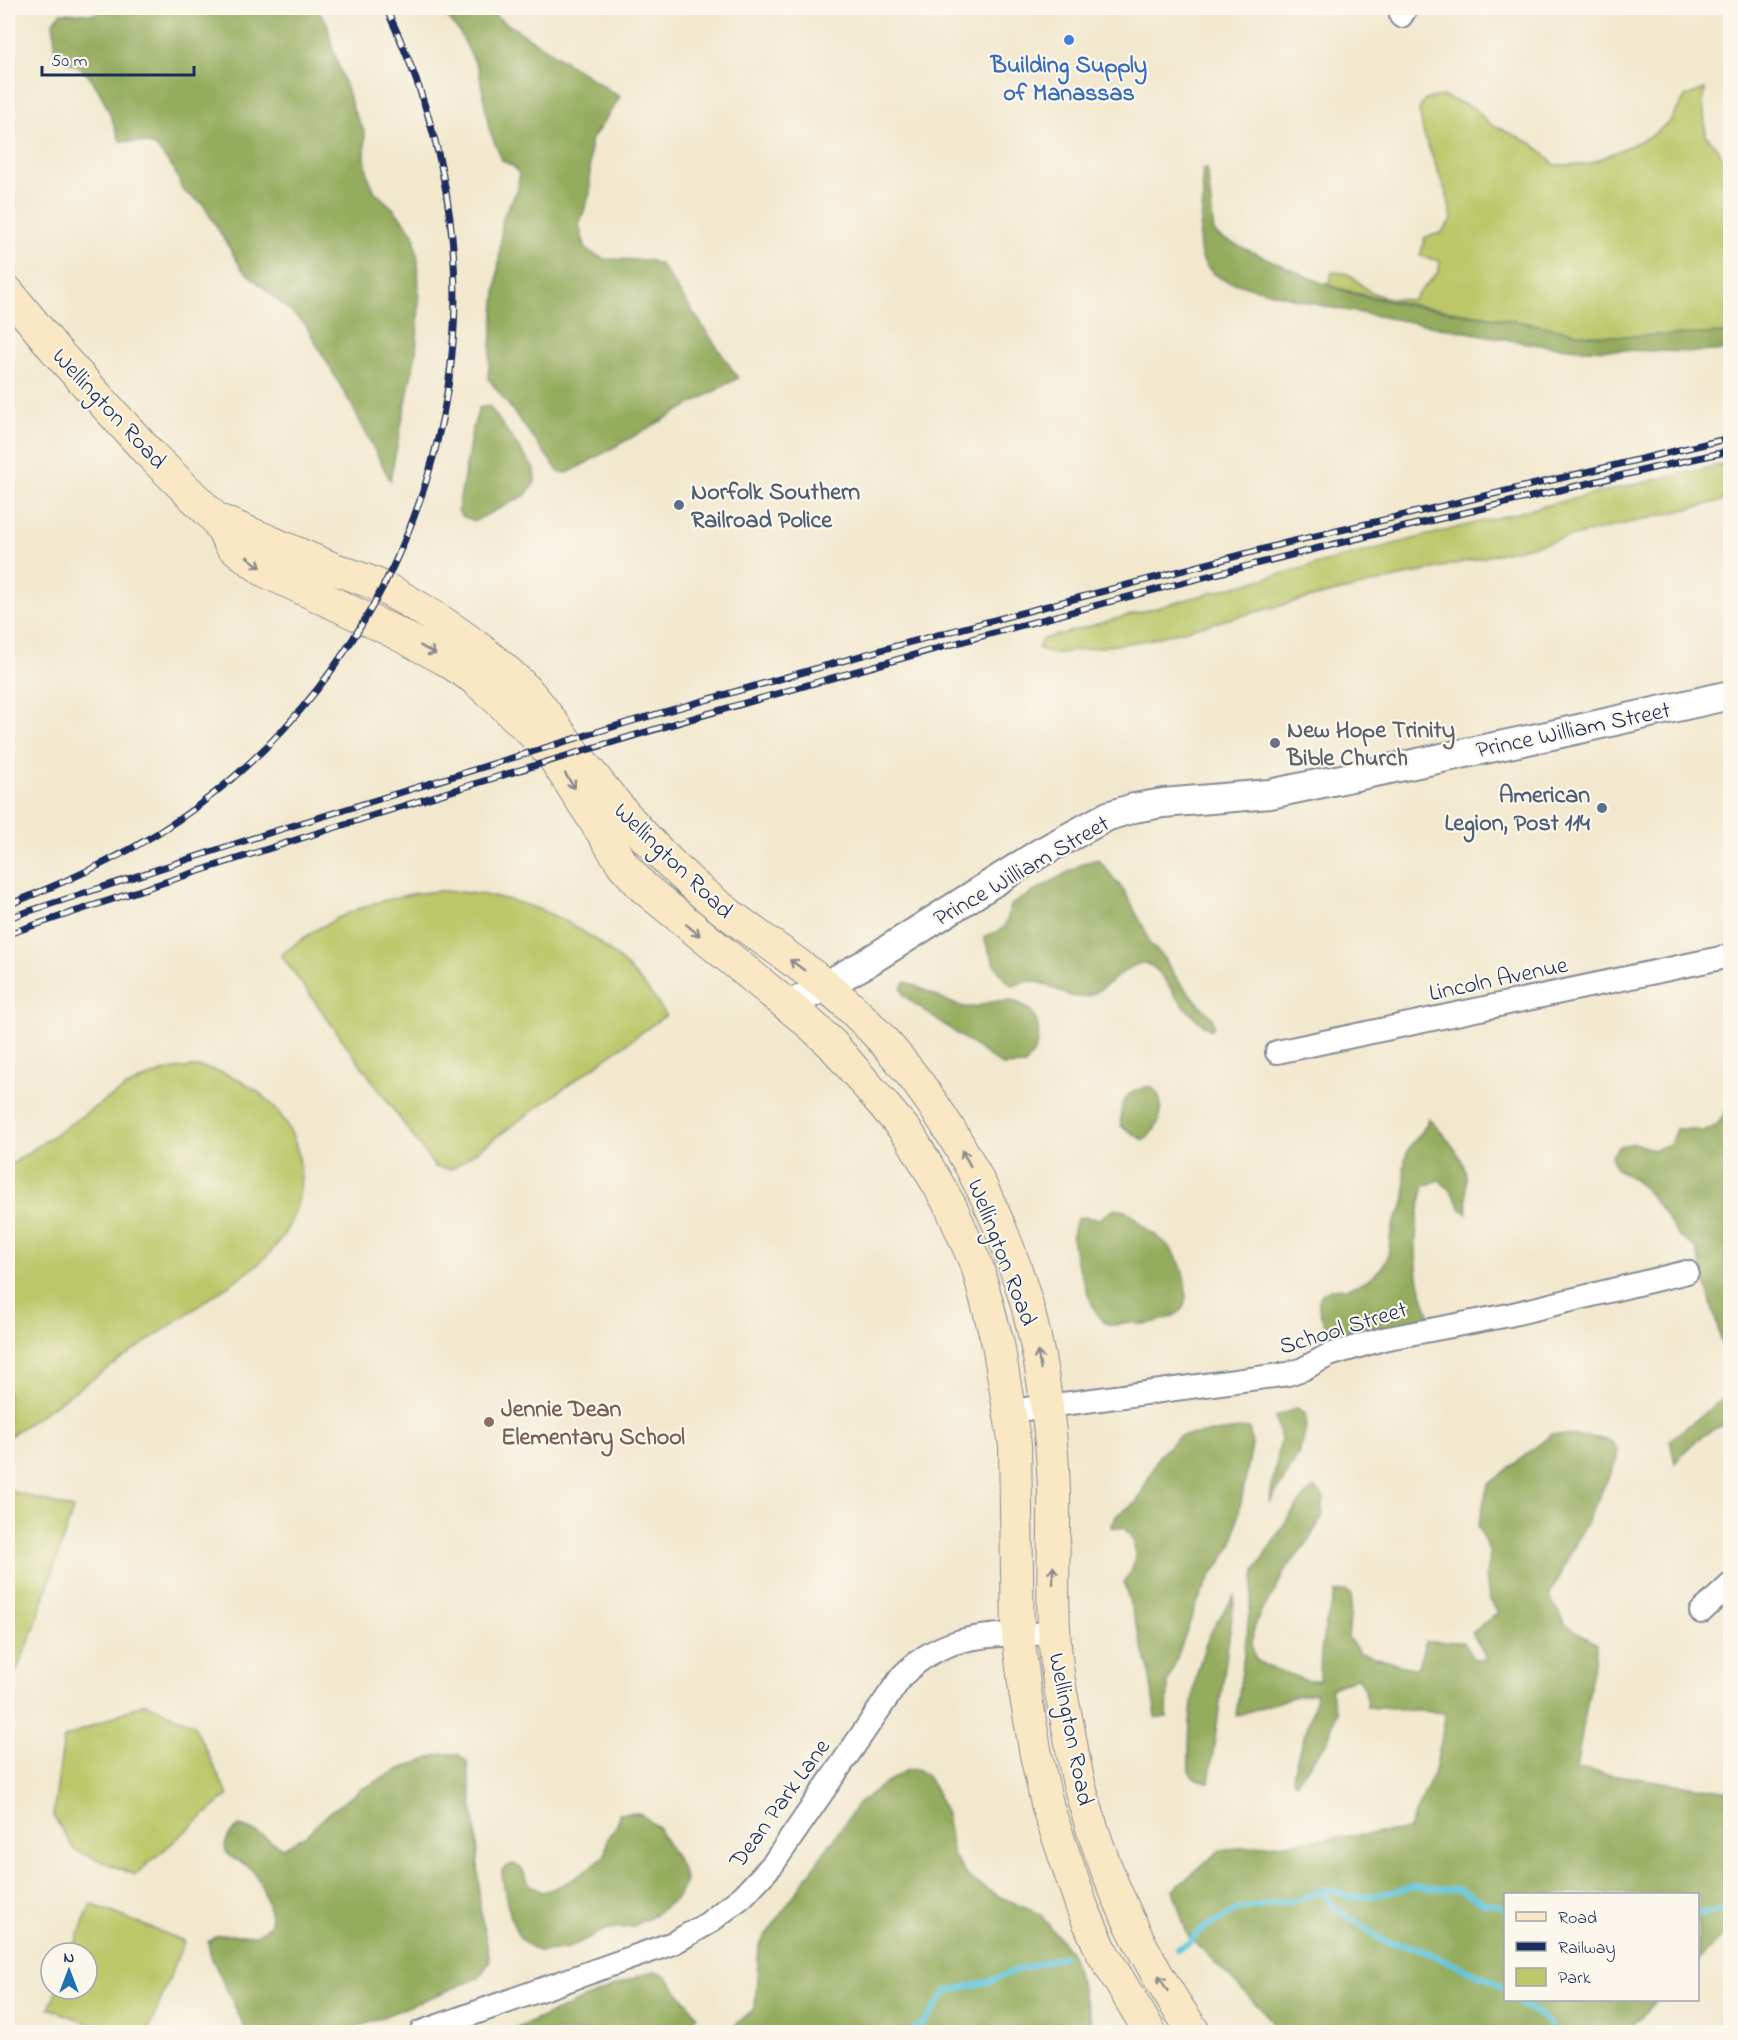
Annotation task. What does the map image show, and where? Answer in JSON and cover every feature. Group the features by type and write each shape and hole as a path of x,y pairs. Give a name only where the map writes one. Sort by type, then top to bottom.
{"main road":[{"name":"Wellington Road","path":"8,292 57,352 149,453 216,519 231,544 265,571 392,631 445,660 472,677 530,730 550,753 624,866 644,888 832,1044 902,1125 951,1208 978,1269 998,1344 1011,1411 1016,1470 1018,1635 1036,1755 1048,1808 1069,1873 1102,1952 1150,2032"},
{"name":"Wellington Road","path":"216,519 336,570 383,587 439,621 482,651 529,693 611,799 648,840 689,881 742,926 826,987 858,1014 914,1079 944,1120 969,1163 997,1221 1029,1312 1047,1406 1053,1460 1054,1633 1057,1665 1081,1794 1110,1878 1139,1940 1194,2032"}],"street":[{"name":"Prince William Street","path":"788,1006 826,987 1040,853 1108,816 1134,808 1163,803 1270,794 1330,783 1731,694"},
{"name":"Lincoln Avenue","path":"1277,1052 1731,956"},
{"name":"School Street","path":"1011,1411 1288,1374 1329,1355 1383,1340 1509,1315 1687,1272"},
{"path":"1701,1612 1731,1585"},
{"name":"Dean Park Lane","path":"421,2032 673,1943 707,1924 743,1896 773,1864 911,1666 930,1652 952,1642 986,1637 1054,1633"}],"green space":[{"path":"102,8 316,8 327,23 332,46 354,112 365,133 368,176 375,192 394,209 414,234 418,261 419,306 416,353 390,480 352,406 305,324 242,269 203,204 183,191 174,169 155,146 141,142 120,141 94,83 80,68 56,55 53,22 61,13 95,14"},
{"path":"440,8 483,8 620,97 590,142 590,193 579,225 586,250 604,259 648,260 661,265 738,378 568,473 559,472 488,378 503,217 518,189 519,174 514,167 502,160 489,129 479,70 460,33"},
{"path":"1705,89 1703,102 1706,135 1720,152 1729,176 1730,333 1642,337 1583,334 1377,298 1324,284 1330,281 1332,272 1347,274 1367,290 1378,295 1412,300 1439,271 1440,261 1420,256 1425,237 1441,233 1452,219 1447,195 1424,135 1419,110 1425,99 1442,96 1474,108 1490,124 1533,144 1555,165 1589,164 1651,136 1670,121 1686,96"},
{"path":"1207,168 1214,232 1221,238 1324,284 1358,295 1407,305 1540,325 1587,335 1730,333 1730,350 1696,352 1577,349 1533,344 1328,307 1226,281 1206,265 1201,255 1202,176 1203,169"},
{"path":"489,406 534,469 535,482 526,495 475,521 461,516 458,510 472,431 479,408"},
{"path":"1730,463 1730,499 1294,602 1148,640 1053,654 1038,648 1043,639 1300,569 1471,524"},
{"path":"1098,859 1125,892 1145,930 1150,945 1161,954 1179,982 1212,1018 1214,1025 1212,1030 1190,1012 1161,975 1148,964 1134,965 1095,993 1078,997 1035,982 1025,982 1014,986 1008,983 999,972 984,938 1000,931 1005,926 1012,904 1084,863"},
{"path":"440,891 509,900 540,909 569,923 596,940 622,961 645,986 666,1015 452,1169 435,1167 281,955 317,929 355,910 396,897"},
{"path":"905,982 965,1007 976,1007 1002,1000 1023,1005 1034,1016 1037,1023 1039,1035 1035,1050 1025,1065 1003,1066 912,1002 904,995 901,988"},
{"path":"200,1067 236,1079 265,1098 285,1122 298,1151 301,1182 294,1214 278,1243 251,1270 8,1437 8,1167 134,1083 166,1071"},
{"path":"1151,1086 1160,1099 1160,1114 1155,1129 1143,1140 1121,1126 1121,1109 1130,1094"},
{"path":"1730,1105 1730,1372 1696,1248 1678,1236 1667,1217 1644,1188 1616,1169 1611,1156 1620,1146 1634,1143 1654,1150 1670,1144 1676,1129 1704,1132 1717,1125"},
{"path":"1428,1118 1452,1145 1462,1161 1466,1177 1467,1214 1461,1209 1451,1191 1439,1180 1424,1186 1416,1231 1416,1253 1419,1281 1430,1317 1341,1337 1330,1333 1319,1310 1320,1298 1329,1290 1357,1285 1375,1274 1385,1262 1389,1253 1392,1228 1405,1198 1405,1159 1409,1148 1424,1129"},
{"path":"1115,1209 1131,1214 1167,1245 1177,1259 1184,1275 1186,1294 1183,1307 1178,1314 1148,1323 1131,1322 1113,1325 1102,1320 1095,1310 1076,1257 1073,1232 1078,1218 1099,1219"},
{"path":"1730,1393 1730,1423 1700,1438 1675,1463 1670,1440"},
{"path":"1297,1408 1305,1413 1306,1424 1301,1448 1269,1503 1281,1439 1275,1417"},
{"path":"1249,1428 1252,1445 1233,1543 1208,1581 1195,1608 1168,1682 1167,1717 1156,1718 1149,1670 1124,1583 1132,1569 1135,1548 1124,1528 1111,1527 1117,1515 1137,1502 1159,1456 1179,1436"},
{"path":"1552,1434 1598,1438 1611,1442 1617,1449 1617,1459 1549,1596 1565,1624 1597,1644 1576,1769 1730,1792 1730,1929 1699,1960 1699,1893 1504,1893 1504,2001 1657,2001 1626,2032 1279,2032 1264,2012 1187,1934 1173,1890 1220,1850 1408,1830 1436,1767 1446,1713 1367,1707 1365,1689 1358,1677 1330,1689 1337,1712 1327,1742 1296,1783 1293,1779 1295,1768 1312,1714 1316,1693 1296,1696 1236,1716 1255,1571 1286,1521 1315,1487 1324,1498 1322,1518 1307,1543 1284,1572 1274,1593 1261,1611 1253,1631 1252,1645 1255,1659 1266,1666 1305,1680 1320,1680 1322,1645 1328,1615 1336,1592 1346,1591 1352,1595 1348,1638 1360,1653 1402,1666 1417,1668 1426,1641 1464,1642 1473,1659 1487,1659 1472,1633 1498,1612 1489,1599 1486,1575 1490,1553 1478,1526 1488,1485"},
{"path":"8,1492 73,1509 32,1635 8,1690"},
{"path":"1235,1595 1209,1782 1195,1778 1189,1771 1192,1701 1199,1666 1210,1634"},
{"path":"145,1703 193,1724 228,1795 135,1875 74,1850 53,1815 64,1738"},
{"path":"441,1754 458,1754 467,1762 477,1839 480,1908 490,1961 479,1978 346,2032 247,2032 211,1957 208,1942 217,1935 256,1935 270,1925 270,1912 254,1872 226,1851 228,1837 240,1826 252,1830 283,1848 306,1835 329,1813 360,1790 400,1769"},
{"path":"917,1769 926,1775 936,1790 946,1814 953,1856 969,1878 996,1895 1040,1914 1070,1951 1095,2032 727,2032 755,2008 759,1945 858,1804 885,1783 907,1770"},
{"path":"640,1813 658,1828 683,1870 685,1881 679,1896 657,1913 632,1927 607,1929 568,1948 540,1952 526,1943 519,1936 512,1919 502,1870 514,1864 522,1869 530,1885 542,1892 560,1886 583,1873 605,1855 608,1837 617,1825 619,1814"},
{"path":"91,1904 184,1941 148,2032 111,2032 49,2008 52,2001 99,2001 99,1941 76,1941"},
{"path":"655,1971 665,1975 697,2015 692,2023 676,2032 508,2032 628,1980"}],"waterway":[{"path":"1177,1949 1189,1943 1199,1931 1239,1909 1299,1900 1321,1890 1337,1891 1348,1897 1367,1897 1415,1887 1460,1890 1484,1903 1496,1904 1504,1909"},
{"path":"1321,1890 1331,1905 1386,1942 1417,1948 1504,1988"},
{"path":"1699,1914 1727,1910 1730,1907"},
{"path":"909,2032 925,2022 947,1991 988,1982 1014,1971 1064,1956"},
{"path":"1520,2001 1522,2006 1545,2019 1554,2032"}],"railway":[{"path":"8,905 83,873 131,849 199,805 262,751 318,689 365,620 402,545 431,467 448,386 455,302 450,219 441,164 418,85 386,8"},
{"path":"8,918 272,832 629,722 888,648 1286,543 1730,438"},
{"path":"8,934 372,816 737,705 921,653 1290,555 1730,451"}],"place":[{"name":"Building Supply of Manassas","path":"1069,40"},
{"name":"Norfolk Southern Railroad Police","path":"679,505"},
{"name":"New Hope Trinity Bible Church","path":"1275,743"},
{"name":"American Legion, Post 114","path":"1602,808"},
{"name":"Jennie Dean Elementary School","path":"489,1422"}]}
